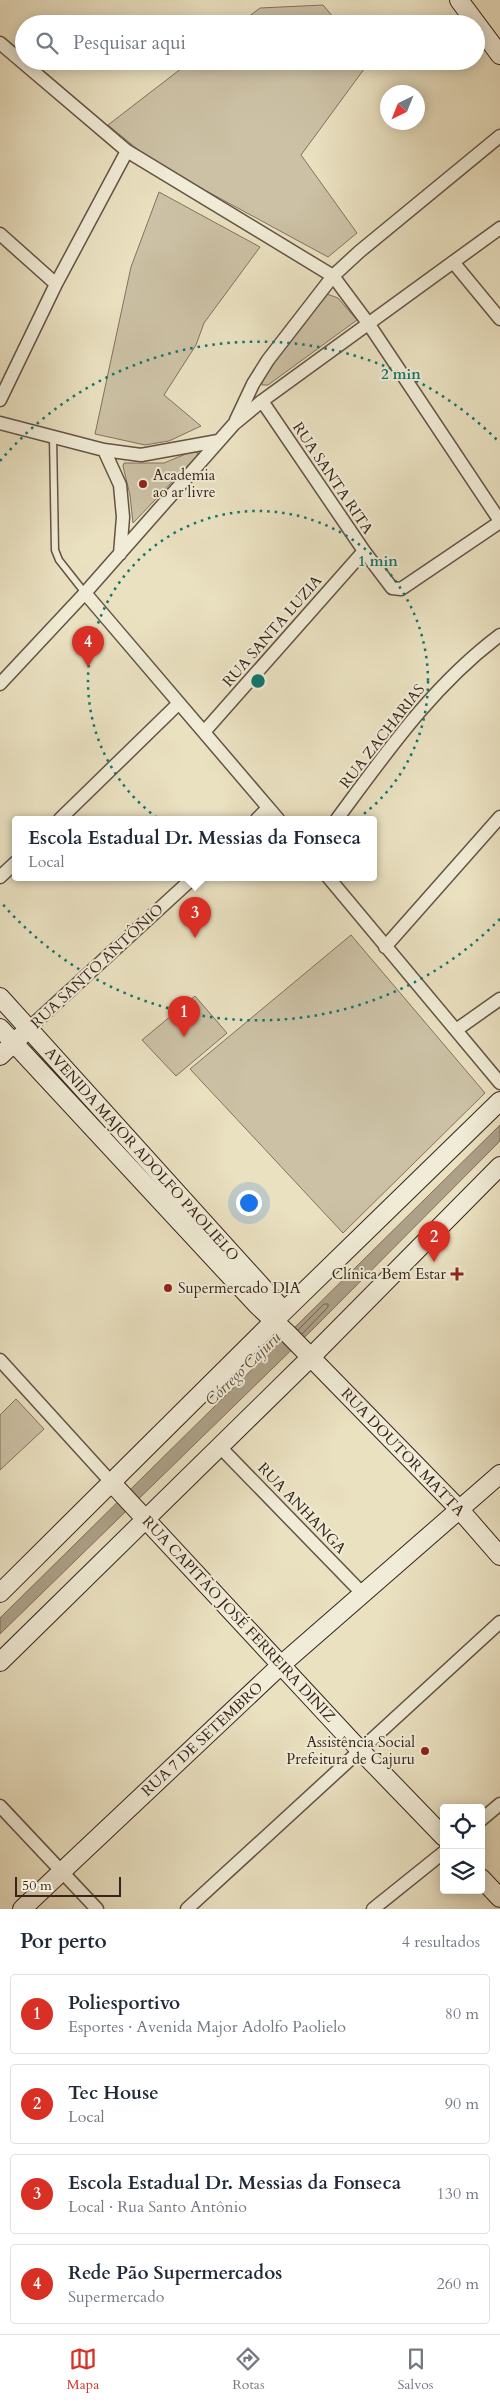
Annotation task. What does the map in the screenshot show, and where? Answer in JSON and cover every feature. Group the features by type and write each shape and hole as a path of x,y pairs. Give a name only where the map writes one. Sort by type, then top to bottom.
{"main road":[{"path":"459,0 470,15"},
{"path":"485,36 500,56"},
{"name":"AVENIDA MAJOR ADOLFO PAOLIELO","path":"0,997 280,1315 287,1333"},
{"name":"AVENIDA MAJOR ADOLFO PAOLIELO","path":"0,1028 257,1305 280,1315"},
{"name":"RUA SANTO ANTÔNIO","path":"0,1056 28,1029"},
{"path":"0,1593 115,1486 280,1315 500,1101"},
{"path":"0,1662 141,1514 219,1446 308,1353 500,1166"},
{"name":"RUA DOUTOR MATTA","path":"287,1333 460,1510 500,1556"},
{"name":"RUA 7 DE SETEMBRO","path":"22,1909 281,1665 500,1474"},
{"name":"RUA CAPITÃO JOSÉ FERREIRA DINIZ","path":"115,1486 359,1749 440,1833"},
{"path":"485,1882 500,1898"}],"street":[{"path":"0,43 15,56"},
{"path":"32,70 127,151 333,276 368,323 500,522"},
{"path":"234,424 253,384 268,360 333,276 359,252 500,136"},
{"path":"0,400 56,284 127,151"},
{"path":"0,684 85,593 234,424 262,401 500,228"},
{"path":"0,234 56,284"},
{"path":"453,262 500,319"},
{"name":"RUA SANTA RITA","path":"262,401 364,551 392,588 401,589 500,522"},
{"path":"0,423 53,435 104,450 141,455 218,441"},
{"path":"104,450 120,485 124,517 120,554"},
{"name":"RUA SANTA LUZIA","path":"204,732 364,551"},
{"path":"85,593 275,816"},
{"name":"RUA ZACHARIAS","path":"339,816 411,720 476,653 500,635"},
{"path":"63,816 178,704"},
{"path":"260,816 268,808"},
{"path":"385,947 500,817"},
{"path":"0,877 12,866"},
{"name":"RUA SANTO ANTÔNIO","path":"28,1029 190,881"},
{"path":"331,881 500,1083"},
{"path":"456,1030 500,999"},
{"path":"0,1360 115,1486"},
{"name":"RUA ANHANGA","path":"219,1446 362,1593"},
{"path":"187,1909 359,1749 500,1622"},
{"path":"485,1817 500,1804"},
{"path":"0,1806 97,1909"},
{"path":"373,1909 440,1855"}],"lane":[{"path":"53,435 55,550 59,560 85,593"}],"shaded area":[{"path":"323,5 331,15 251,15 260,8"},
{"path":"179,70 363,70 301,155 357,233 328,257 153,162 108,125"},
{"path":"159,192 260,247 204,323 196,345 164,395 201,426 169,441 145,445 95,434 131,267"},
{"path":"327,294 338,298 357,320 268,385 262,385 262,379 323,295"},
{"path":"193,451 198,453 197,456 133,523 124,463 164,463"},
{"path":"351,935 485,1093 343,1233 190,1069"},
{"path":"195,996 227,1033 176,1076 142,1040"},
{"path":"33,1047 262,1297 30,1049"},
{"path":"16,1399 44,1429 0,1470 0,1415"}],"water":[{"path":"500,1125 500,1141 313,1329 0,1634 0,1618"}],"place":[{"name":"Academia ao ar livre","path":"143,484"},
{"name":"Rede Pão Supermercados","path":"88,667"},
{"name":"Escola Estadual Dr. Messias da Fonseca","path":"195,938"},
{"name":"Poliesportivo","path":"184,1037"},
{"name":"Tec House","path":"434,1262"},
{"name":"Clínica Bem Estar","path":"457,1274"},
{"name":"Supermercado DIA","path":"168,1288"},
{"name":"Assistência Social Prefeitura de Cajuru","path":"425,1751"}],"water label":[{"name":"Córrego Cajuru","path":"243,1369"}]}
